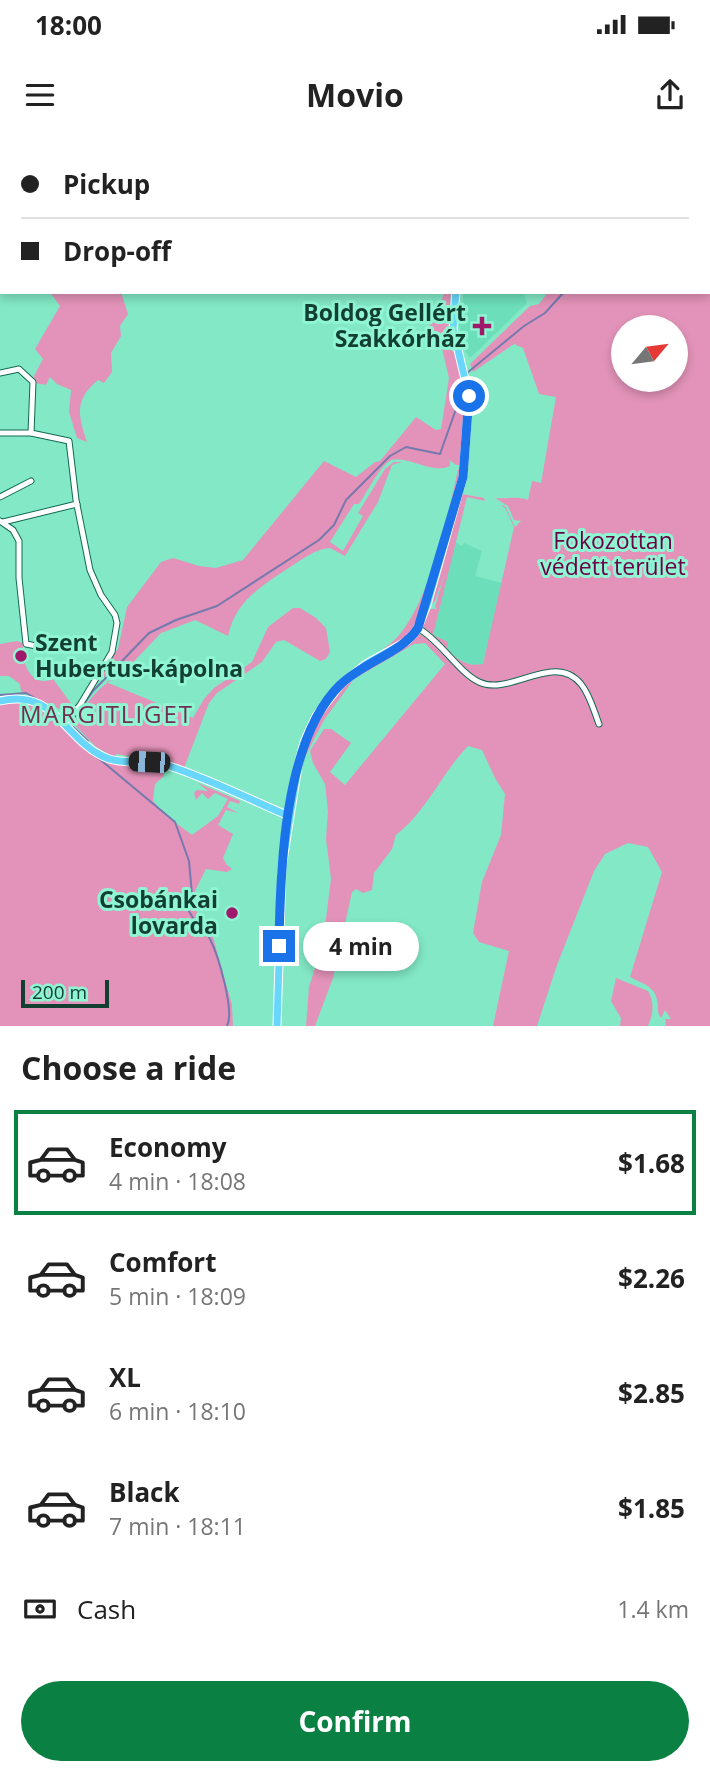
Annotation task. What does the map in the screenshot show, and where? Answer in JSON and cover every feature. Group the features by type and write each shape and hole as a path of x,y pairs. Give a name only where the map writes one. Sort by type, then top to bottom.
{"main road":[{"path":"277,1026 281,880 300,755 309,729 323,705 350,675 407,641 418,628 465,467 469,396 453,329 456,294"},
{"path":"0,701 16,697 45,707 68,720 102,756 163,764 289,816"}],"street":[{"path":"0,373 19,369 33,382 31,433"},
{"path":"0,433 31,433 69,441 77,504 90,570 101,595 116,615 112,652 68,720"},
{"path":"0,497 31,481"},
{"path":"2,521 77,504"},
{"path":"2,521 13,530 19,541 20,592 27,646 52,649"},
{"path":"418,628 436,640 471,677 484,684 505,685 547,673 574,679 587,695 599,724"}],"shaded area":[{"name":"Boldog Gellért Szakkórház","path":"464,294 524,294 527,303 470,358 464,349 459,324"},
{"path":"455,542 482,551 475,576 502,583 483,664 475,666 455,658 447,648 447,642 433,635"}],"green space":[{"path":"51,294 122,294 128,314 120,326 121,336 111,353 112,372 104,383 98,380 90,387 82,401 80,416 87,442 77,438 69,412 71,390 57,384 50,377 46,385 35,383 34,376 43,359 35,349 60,306"},
{"path":"444,294 451,294 449,324 453,347 429,328"},
{"name":"Fokozottan védett terület","path":"546,294 710,294 710,1026 666,1026 665,1019 671,1019 665,1010 661,1018 656,995 647,986 630,977 662,872 648,847 628,843 605,854 594,871 557,965 537,1026 493,1026 509,951 479,942 473,933 482,882 501,835 505,794 482,750 468,746 425,804 396,835 392,849 374,873 372,890 363,893 356,889 352,892 333,978 315,1026 306,1026 309,987 323,943 331,878 326,839 328,811 325,784 313,763 310,751 324,729 331,729 351,743 330,772 345,785 445,664 425,643 414,644 354,679 324,720 305,757 306,745 317,719 347,682 368,666 401,649 418,633 429,639 421,630 428,609 437,609 435,607 444,576 435,601 430,605 462,494 484,498 485,501 467,497 433,635 448,642 447,648 463,662 483,664 514,527 501,505 505,506 515,527 521,521 514,520 508,506 495,498 528,500 532,481 541,483 556,397 539,394 523,348 514,344 473,372 470,364 530,306 539,304"},
{"path":"441,344 454,352 466,395 463,465 456,465 444,456 450,461 450,466 442,468 400,459 387,463 359,504 354,504 330,542 343,551 363,516 358,513 385,469 394,462 402,462 392,465 378,502 345,556 330,548 319,550 270,580 251,595 237,613 228,636 195,620 161,633 120,676 115,678 119,676 116,668 103,678 100,675 118,649 127,607 161,562 173,558 216,568 243,560 324,461 356,477 380,461 416,417 436,430 441,429 449,378"},
{"path":"458,469 462,470 420,619 408,638 388,651 384,648 399,636 412,617 433,567"},
{"path":"293,608 300,608 326,628 330,652 326,659 320,661 284,640 276,642 262,662 217,693 209,703 184,768 173,763 116,754 114,757 96,747 73,723 98,690 108,683 193,718 214,688 252,662 268,627"},
{"path":"17,641 23,643 26,665 33,677 45,681 53,679 73,706 66,712 21,691 20,684 9,676 0,676 0,644"},
{"path":"24,699 50,712 94,755 163,766 164,776 155,784 153,801 165,815 192,835 218,816 228,799 215,793 208,799 202,793 196,800 194,793 197,790 208,791 198,783 240,801 239,804 230,801 227,807 238,813 226,810 218,825 233,834 223,858 232,869 227,872 206,869 195,891 197,916 211,930 232,1005 233,1026 0,1026 0,702"},
{"path":"616,978 648,991 652,1008 648,1026 620,1026 621,1018 611,1001"}],"waterway":[{"path":"467,373 524,326 545,313 562,294"},
{"path":"70,724 93,691 149,633 176,620 217,606 319,540 334,525 346,500 390,456 406,447 440,454 456,409 461,379"},
{"path":"0,695 26,693 42,702"},
{"path":"50,707 67,721"},
{"path":"71,725 88,741"},
{"path":"97,757 175,822 189,861 192,895 187,907 210,939 217,957 229,1008 227,1026"}],"place":[{"name":"Boldog Gellért Szakkórház","path":"482,326"},
{"name":"Szent Hubertus-kápolna","path":"21,656"},
{"name":"Csobánkai lovarda","path":"232,913"}],"district":[{"name":"MARGITLIGET","path":"107,715"}],"route":[{"path":"279,946 282,867 304,742 323,705 350,675 407,641 418,628 463,477 469,396"}]}
